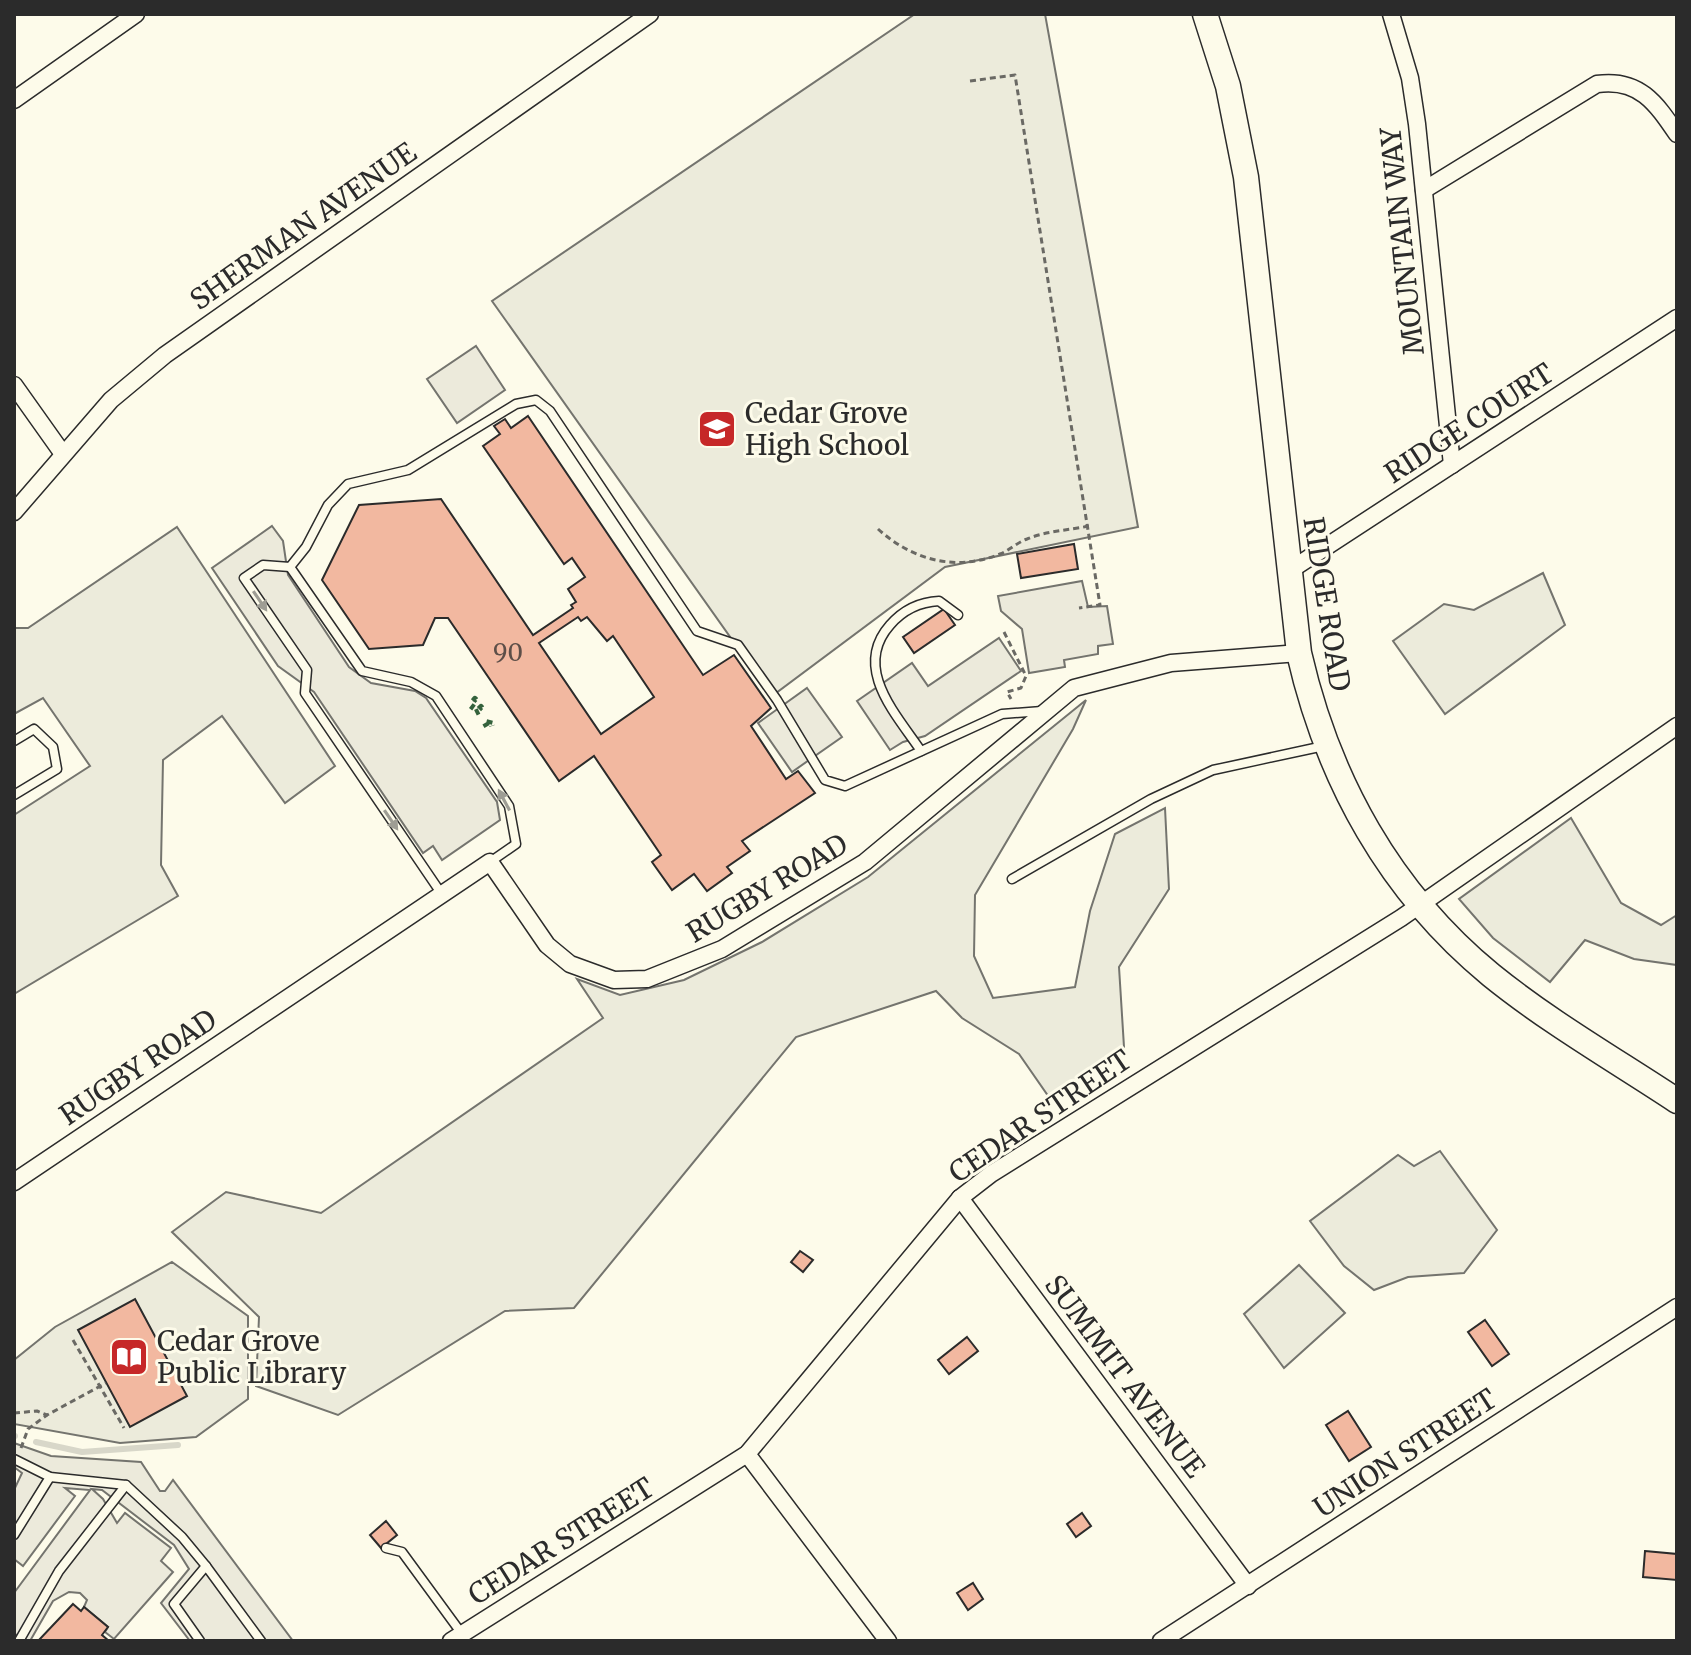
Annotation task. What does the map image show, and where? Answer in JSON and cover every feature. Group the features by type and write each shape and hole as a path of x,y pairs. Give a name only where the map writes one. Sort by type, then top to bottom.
{"main road":[{"name":"RIDGE ROAD","path":"1205,14 1228,86 1246,177 1299,653 1326,746 1366,830 1420,905 1492,976 1677,1101"}],"street":[{"path":"14,100 136,14"},
{"name":"SHERMAN AVENUE","path":"14,512 111,400 165,355 650,14"},
{"name":"MOUNTAIN WAY","path":"1391,14 1410,78 1452,465"},
{"path":"1424,190 1597,84 1620,83 1641,90 1657,104 1677,134"},
{"name":"RIDGE COURT","path":"1289,571 1677,318"},
{"path":"14,385 63,454"},
{"name":"RUGBY ROAD","path":"14,1182 490,862 558,955 598,977 631,981 647,979 722,949 865,862 1074,688 1171,663 1299,653"},
{"name":"CEDAR STREET","path":"466,1636 747,1454 960,1198 991,1174 1420,905 1677,726"},
{"name":"SUMMIT AVENUE","path":"960,1198 1248,1586"},
{"name":"UNION STREET","path":"1161,1641 1677,1307"},
{"path":"747,1454 888,1641"}],"lane":[{"path":"290,567 328,505 348,484 408,470 516,404 536,400 550,411 697,631 738,645 777,700 825,780 845,786 1002,714 1047,711"},
{"path":"290,567 263,565 244,578 307,670 305,693 441,893"},
{"path":"290,567 362,671 411,682 436,696 509,806 516,844 490,862"},
{"path":"921,751 878,687 874,661 877,645 896,618 925,602 939,601 950,606 958,615"},
{"path":"14,741 34,729 53,747 57,769 14,795"},
{"path":"1012,879 1151,799 1213,770 1326,746"},
{"path":"15,1459 50,1477 126,1485 182,1537 261,1641"},
{"path":"14,1535 50,1477"},
{"path":"19,1641 59,1571 126,1485"},
{"path":"386,1548 402,1552 466,1636"},
{"path":"200,1641 174,1604 206,1566"}],"path":[{"path":"970,81 1015,75 1100,605 1079,608"},
{"path":"878,529 906,551 923,558 955,563 988,559 1028,538 1089,526"},
{"path":"1004,632 1026,676 1021,688 1007,692 1011,699"},
{"path":"73,1340 98,1388 124,1428"},
{"path":"15,1459 28,1429 47,1415 106,1383"},
{"path":"14,1413 31,1410 47,1415"}],"shaded area":[{"path":"915,14 1045,14 1138,527 945,567 772,696 492,301"},
{"path":"476,346 505,390 457,423 427,379"},
{"path":"272,526 283,541 288,575 349,667 371,683 415,691 426,698 497,802 500,820 442,860 433,846 423,853 314,692 278,666 212,568"},
{"path":"177,527 335,766 285,803 222,716 163,760 161,865 178,896 14,994 14,815 90,766 43,698 14,714 14,628 28,628"},
{"path":"1543,573 1565,625 1445,714 1393,641 1444,604 1474,610"},
{"path":"1082,581 1088,607 1107,606 1113,644 1098,646 1098,654 1064,660 1065,667 1029,673 1022,629 1001,611 998,596"},
{"path":"999,638 1021,671 925,736 903,742 890,750 857,701 912,663 928,686"},
{"path":"807,688 842,737 792,772 758,723"},
{"path":"1086,700 1073,729 975,895 974,956 993,998 1075,987 1090,911 1115,834 1165,808 1169,889 1119,967 1124,1047 1051,1100 1019,1054 962,1018 936,991 796,1037 574,1308 505,1311 338,1415 256,1386 259,1317 172,1232 226,1192 321,1213 603,1018 577,979 620,995 684,980 762,942 868,877"},
{"path":"1571,818 1621,903 1661,925 1677,915 1677,965 1634,959 1585,940 1550,982 1493,938 1459,899"},
{"path":"1440,1151 1497,1230 1464,1273 1408,1277 1374,1290 1344,1266 1310,1221 1398,1155 1414,1166"},
{"path":"172,1262 248,1316 248,1399 196,1437 120,1443 14,1424 14,1360 55,1327"},
{"path":"1299,1265 1345,1313 1284,1368 1244,1314"},
{"path":"14,1443 51,1456 141,1462 160,1491 165,1491 173,1480 293,1641 190,1641 161,1603 189,1569 174,1545 102,1490 92,1489 103,1499 117,1523 125,1513 171,1548 161,1561 173,1572 114,1639 105,1632 108,1627 84,1607 87,1600 80,1593 69,1592 53,1601 30,1641 24,1641 14,1633 14,1593 90,1490 65,1488 75,1496 23,1566 14,1559 14,1490 22,1473 14,1467"}],"building":[{"path":"528,416 703,675 734,655 771,708 751,726 786,779 798,771 815,793 742,841 750,851 727,867 732,873 707,891 694,874 672,890 652,862 661,855 594,756 559,781 448,618 435,618 423,645 369,649 322,580 359,505 441,499 533,635 573,608 571,605 576,602 568,589 585,577 572,558 564,564 483,446 500,434 494,426 505,419 511,428","holes":["578,617 581,621 587,617 607,641 613,636 654,697 601,734 539,643"]},
{"path":"1074,544 1078,569 1021,578 1017,554"},
{"path":"944,609 955,625 914,653 903,637"},
{"path":"800,1251 813,1260 803,1272 791,1262"},
{"name":"Cedar Grove Public Library","path":"135,1299 187,1396 130,1427 78,1330"},
{"path":"1485,1320 1509,1354 1492,1366 1468,1332"},
{"path":"967,1337 978,1351 949,1374 938,1360"},
{"path":"1348,1411 1371,1447 1349,1461 1326,1425"},
{"path":"1082,1513 1091,1526 1076,1537 1067,1524"},
{"path":"386,1521 397,1535 381,1548 370,1535"},
{"path":"1645,1551 1677,1554 1677,1580 1643,1577"},
{"path":"973,1583 983,1599 968,1610 957,1593"},
{"path":"73,1604 81,1611 84,1607 108,1627 102,1635 109,1641 38,1641"}],"waterway":[{"path":"36,1442 82,1452 178,1445"}],"hedge":[{"path":"474,708 470,705 475,699 479,705"},
{"path":"479,711 475,713 481,707 483,711"},
{"path":"485,723 488,728 490,720 492,726"}],"place":[{"name":"Cedar Grove High School","path":"717,429"},
{"name":"Cedar Grove Public Library","path":"129,1357"}]}
